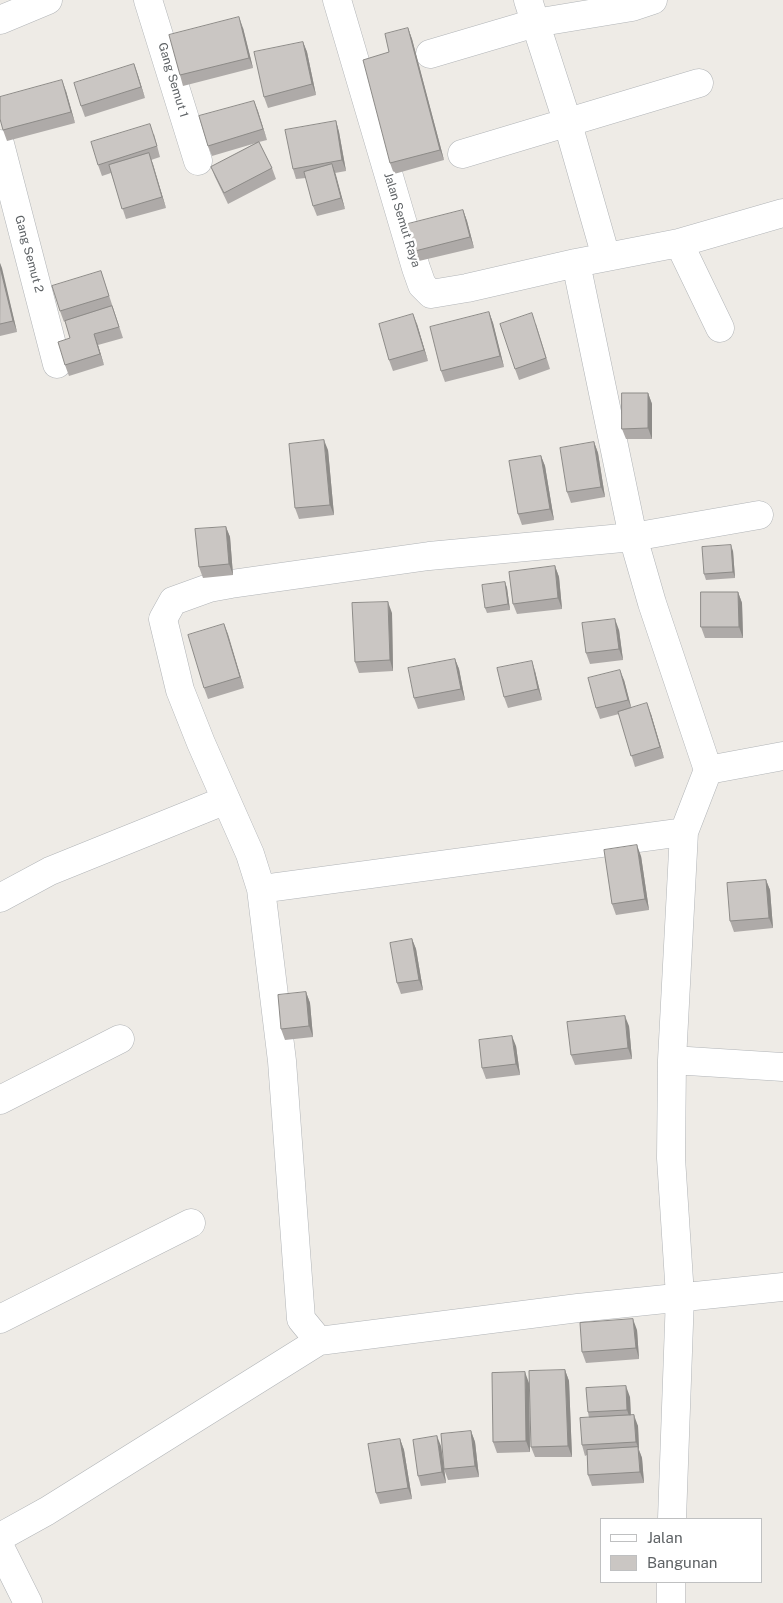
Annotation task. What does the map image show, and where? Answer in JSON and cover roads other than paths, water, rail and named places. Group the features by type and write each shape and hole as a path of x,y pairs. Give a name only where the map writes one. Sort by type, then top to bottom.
{"street":[{"path":"0,20 48,0"},
{"name":"Gang Semut 1","path":"148,0 198,161"},
{"name":"Jalan Semut Raya","path":"337,0 416,268 426,290 430,294 458,290 576,263"},
{"path":"430,54 531,11 632,7 653,0"},
{"path":"531,11 568,124 606,257"},
{"path":"462,154 568,124 699,83"},
{"name":"Gang Semut 2","path":"0,144 57,364"},
{"path":"672,1518 680,1296 671,1158 672,1060 684,832 708,770 652,603 633,537 576,263 679,243 783,213"},
{"path":"679,243 720,328"},
{"path":"319,1341 301,1319 282,1070 261,889 250,854 180,690 164,619 173,601 209,588 232,584 429,556 633,537 759,515"},
{"path":"708,770 783,756"},
{"path":"0,898 50,871 226,800"},
{"path":"261,889 684,832"},
{"path":"0,1100 120,1039"},
{"path":"672,1060 783,1067"},
{"path":"0,1319 191,1223"},
{"path":"0,1537 47,1511 319,1341 680,1296 783,1287"},
{"path":"0,1547 28,1603"},
{"path":"671,1583 671,1603"}]}
